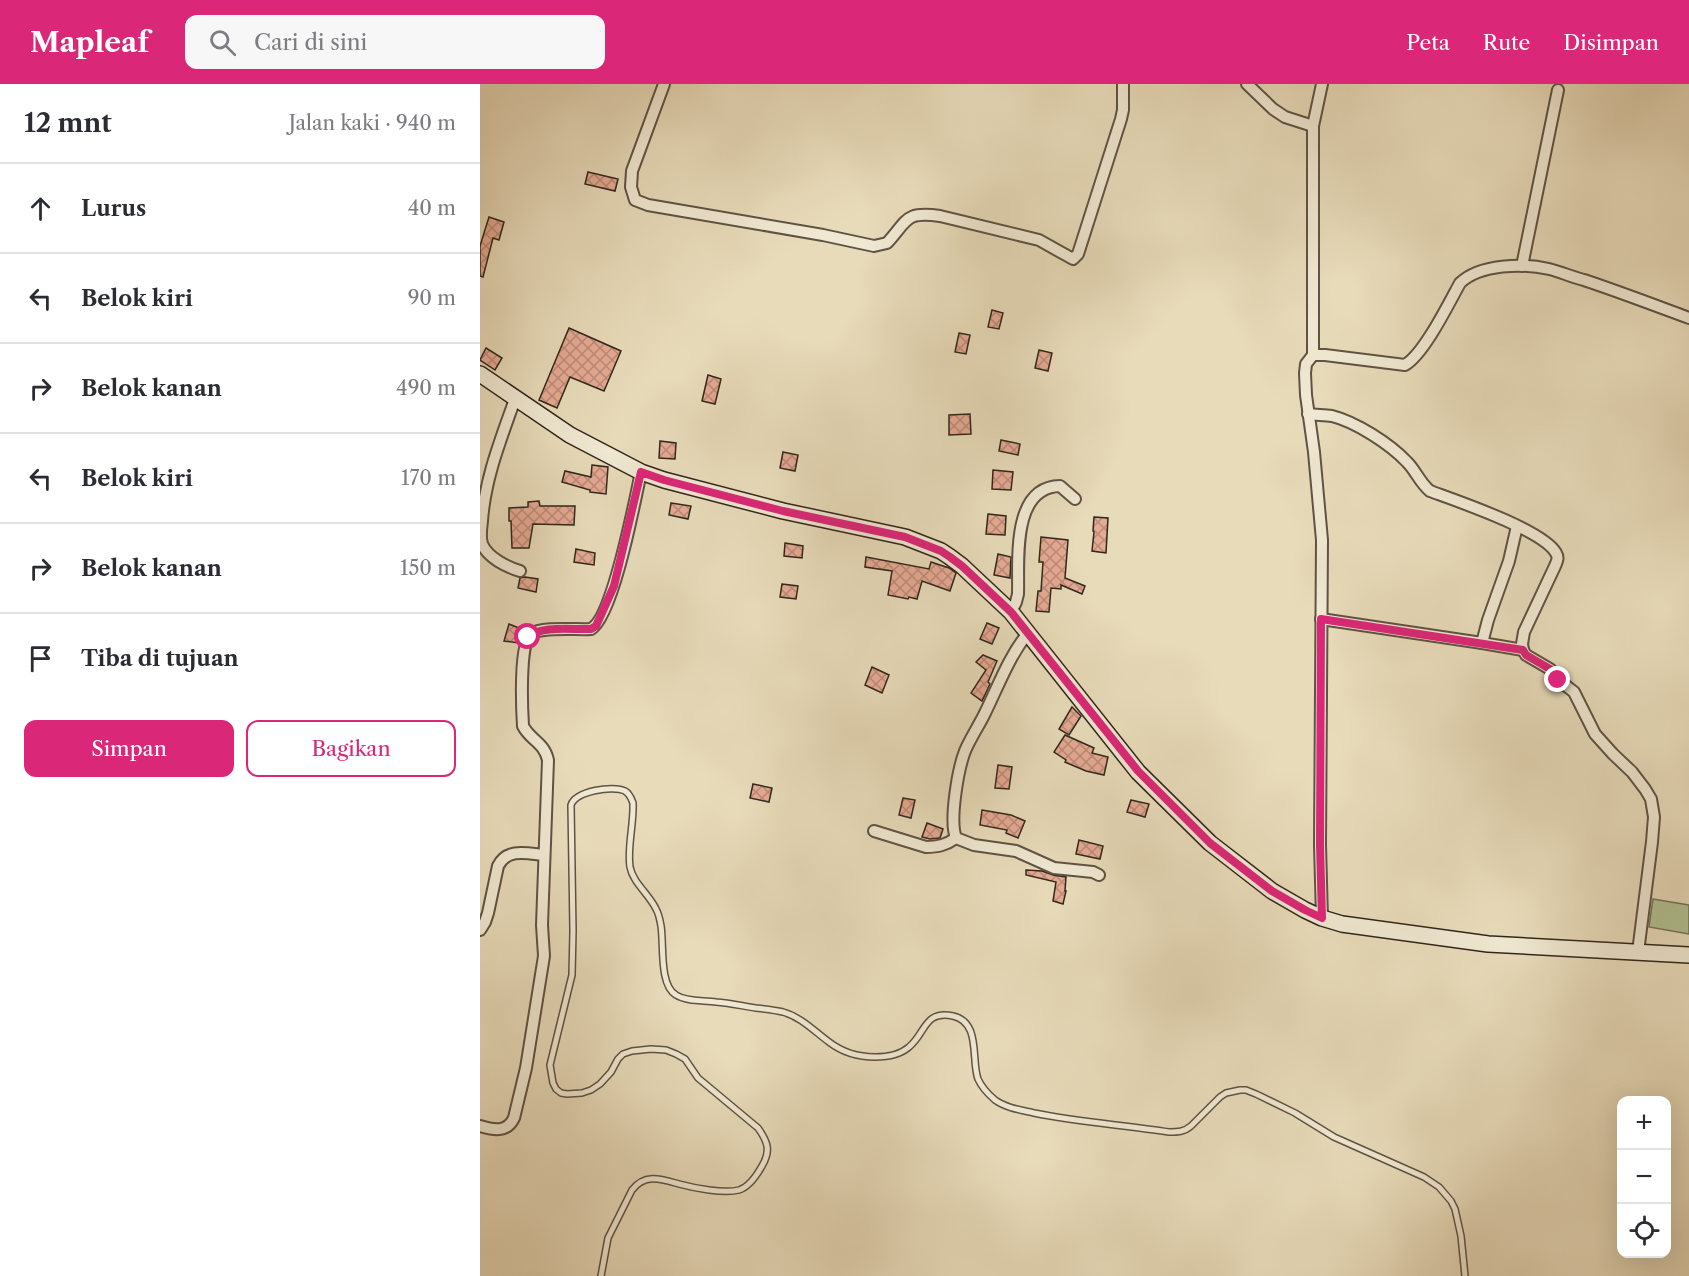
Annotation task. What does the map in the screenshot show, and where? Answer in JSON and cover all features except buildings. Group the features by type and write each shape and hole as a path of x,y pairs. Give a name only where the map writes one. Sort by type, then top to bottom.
{"main road":[{"path":"480,374 570,435 641,472 696,489 783,511 905,537 941,551 962,566 1011,612 1138,771 1210,843 1272,891 1305,910 1342,924 1488,944 1689,955"}],"street":[{"path":"664,84 632,171 631,187 635,200 648,205 874,246 887,243 910,217 924,214 940,216 1039,240 1073,259 1078,254 1115,141 1123,110 1123,84"},
{"path":"1247,84 1273,110 1285,117 1313,126"},
{"path":"1322,84 1313,126 1313,355 1306,364 1305,373 1322,540 1320,845 1322,918"},
{"path":"1522,266 1558,90"},
{"path":"1313,355 1406,365 1417,355 1460,283 1467,276 1477,271 1522,266 1548,269 1627,294 1689,318"},
{"path":"515,399 492,463 480,536 489,554 520,571"},
{"path":"1308,414 1332,416 1355,425 1397,453 1407,462 1424,487 1430,491 1539,536 1556,553 1558,560 1524,632 1523,650 1526,655 1550,669 1556,678 1574,692 1595,734 1632,772 1651,799 1654,818 1652,842 1638,952"},
{"path":"480,1126 499,1130 512,1123 526,1068 544,956 543,855 548,760 546,751 526,733 523,726 525,645 532,633 591,629 596,626 614,586 641,472"},
{"path":"1011,612 1018,594 1019,537 1025,510 1044,488 1050,486 1060,486 1075,499"},
{"path":"1482,643 1509,561 1516,526"},
{"path":"1321,619 1523,650"},
{"path":"1028,633 1018,645 1000,678 986,712 965,751 958,779 954,834 956,838 974,845 1016,851 1054,868 1093,872 1100,875"},
{"path":"874,831 933,847 947,845 956,838"},
{"path":"480,930 485,922 500,861 515,853 543,855"}],"lane":[{"path":"601,1276 608,1238 636,1183 660,1179 707,1189 740,1190 760,1170 768,1151 764,1137 758,1128 698,1078 685,1059 666,1050 651,1049 623,1054 600,1084 582,1093 561,1093 553,1083 550,1065 572,975 571,805 573,800 592,791 619,789 626,792 633,803 629,864 634,877 656,908 663,936 666,981 674,994 687,999 784,1012 796,1017 830,1043 847,1052 874,1057 893,1056 904,1051 916,1040 932,1017 940,1015 960,1018 970,1030 976,1073 986,1092 998,1102 1044,1115 1180,1132 1186,1130 1204,1115 1226,1093 1246,1090 1295,1113 1334,1137 1424,1177 1439,1187 1455,1209 1461,1236 1465,1276"}],"green space":[{"path":"1653,899 1689,905 1689,934 1649,927"}],"route":[{"path":"528,637 532,633 542,631 591,629 596,626 614,586 641,472 696,489 783,511 905,537 941,551 950,557 1011,612 1119,749 1210,843 1272,891 1322,918 1321,619 1523,650 1526,655 1550,669 1558,680"}]}
